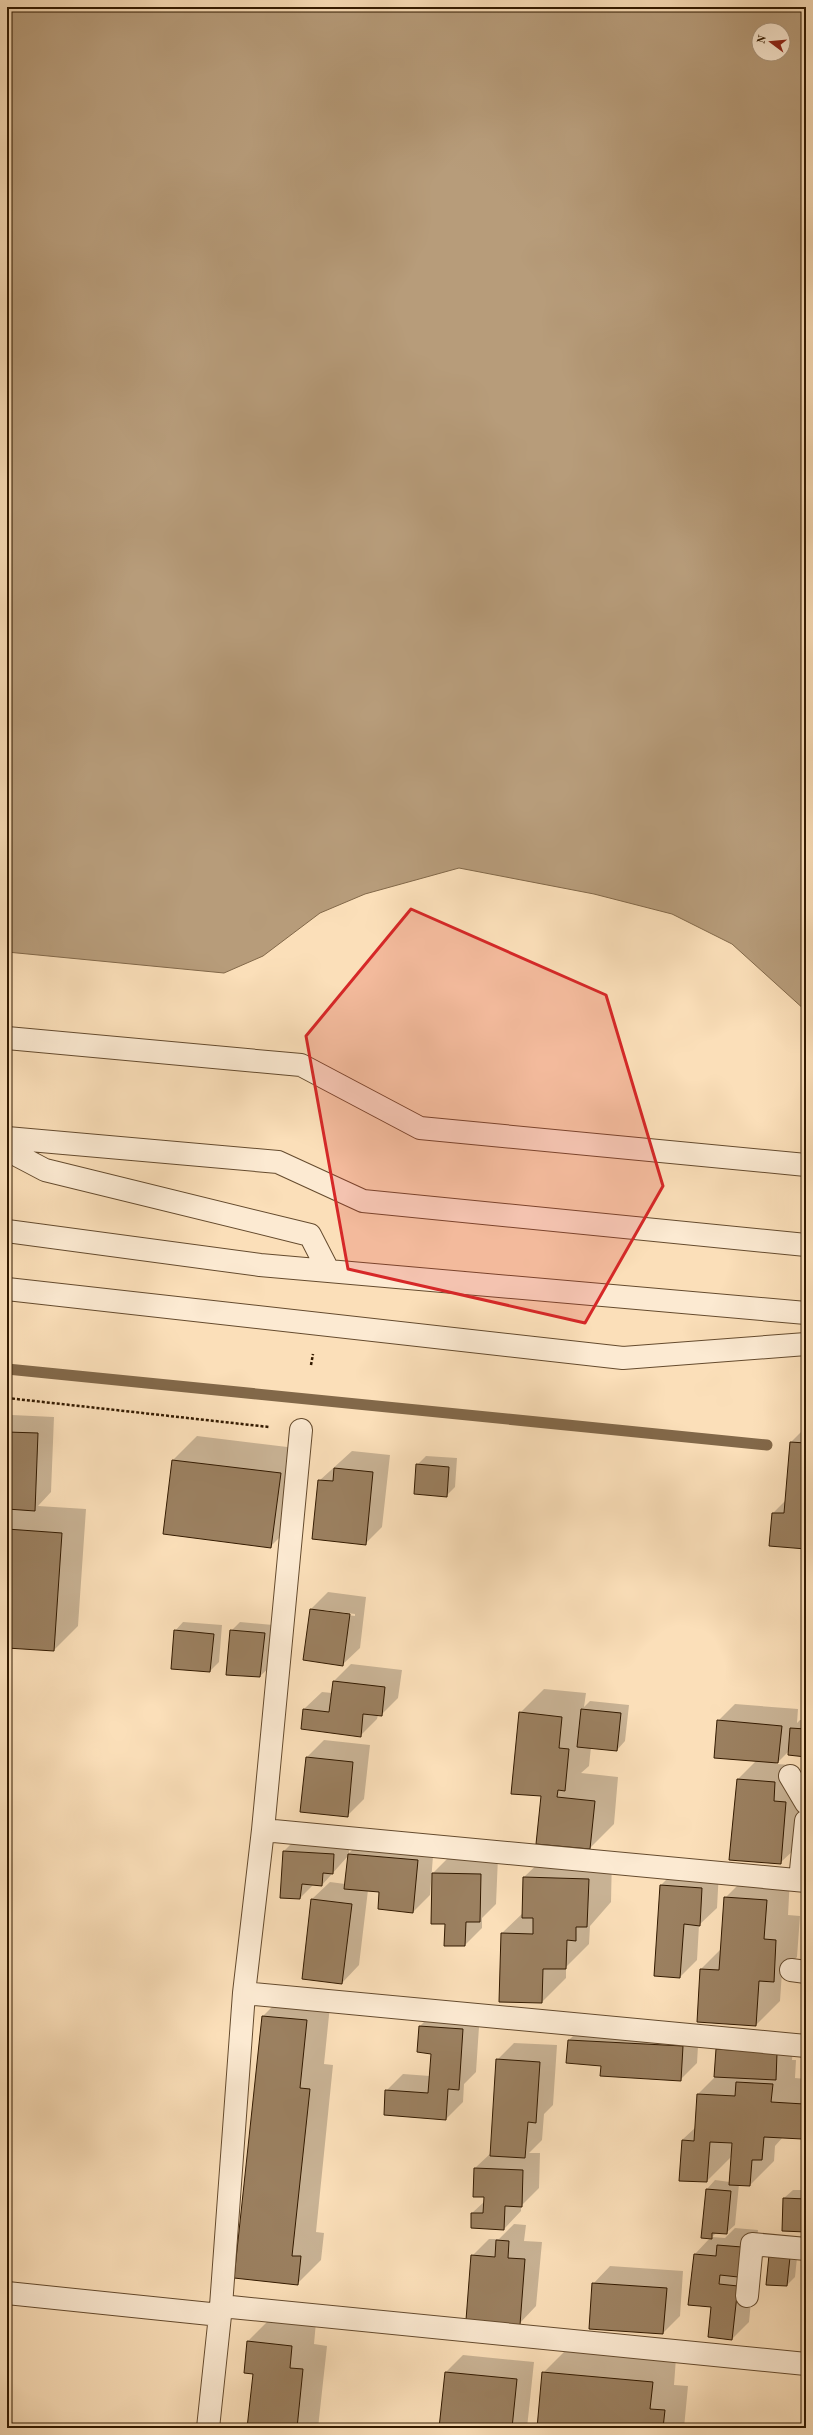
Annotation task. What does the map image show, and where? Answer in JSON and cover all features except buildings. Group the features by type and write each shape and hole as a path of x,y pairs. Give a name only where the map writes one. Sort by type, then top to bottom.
{"street":[{"path":"7,1038 301,1065 420,1128 806,1165"},
{"path":"7,1138 278,1162 363,1202 806,1245"},
{"path":"7,1150 44,1170 310,1235 328,1270"},
{"path":"7,1231 260,1265 806,1313"},
{"path":"7,1289 623,1358 806,1344"},
{"path":"208,2428 221,2310 244,1993 263,1830 302,1430"},
{"path":"790,1776 806,1803"},
{"path":"263,1830 803,1880 806,1821"},
{"path":"244,1993 806,2046"},
{"path":"748,2296 752,2244 806,2249"},
{"path":"7,2293 221,2310 806,2364"}],"path":[{"path":"7,1398 302,1430"}],"highlighted area":[{"path":"411,909 606,995 663,1186 585,1323 348,1269 306,1036"}],"shaded area":[{"path":"7,7 806,7 806,1011 732,944 672,914 594,894 459,868 365,894 320,913 263,956 224,973 7,952"}],"waterway":[{"path":"7,1369 767,1445"}]}
